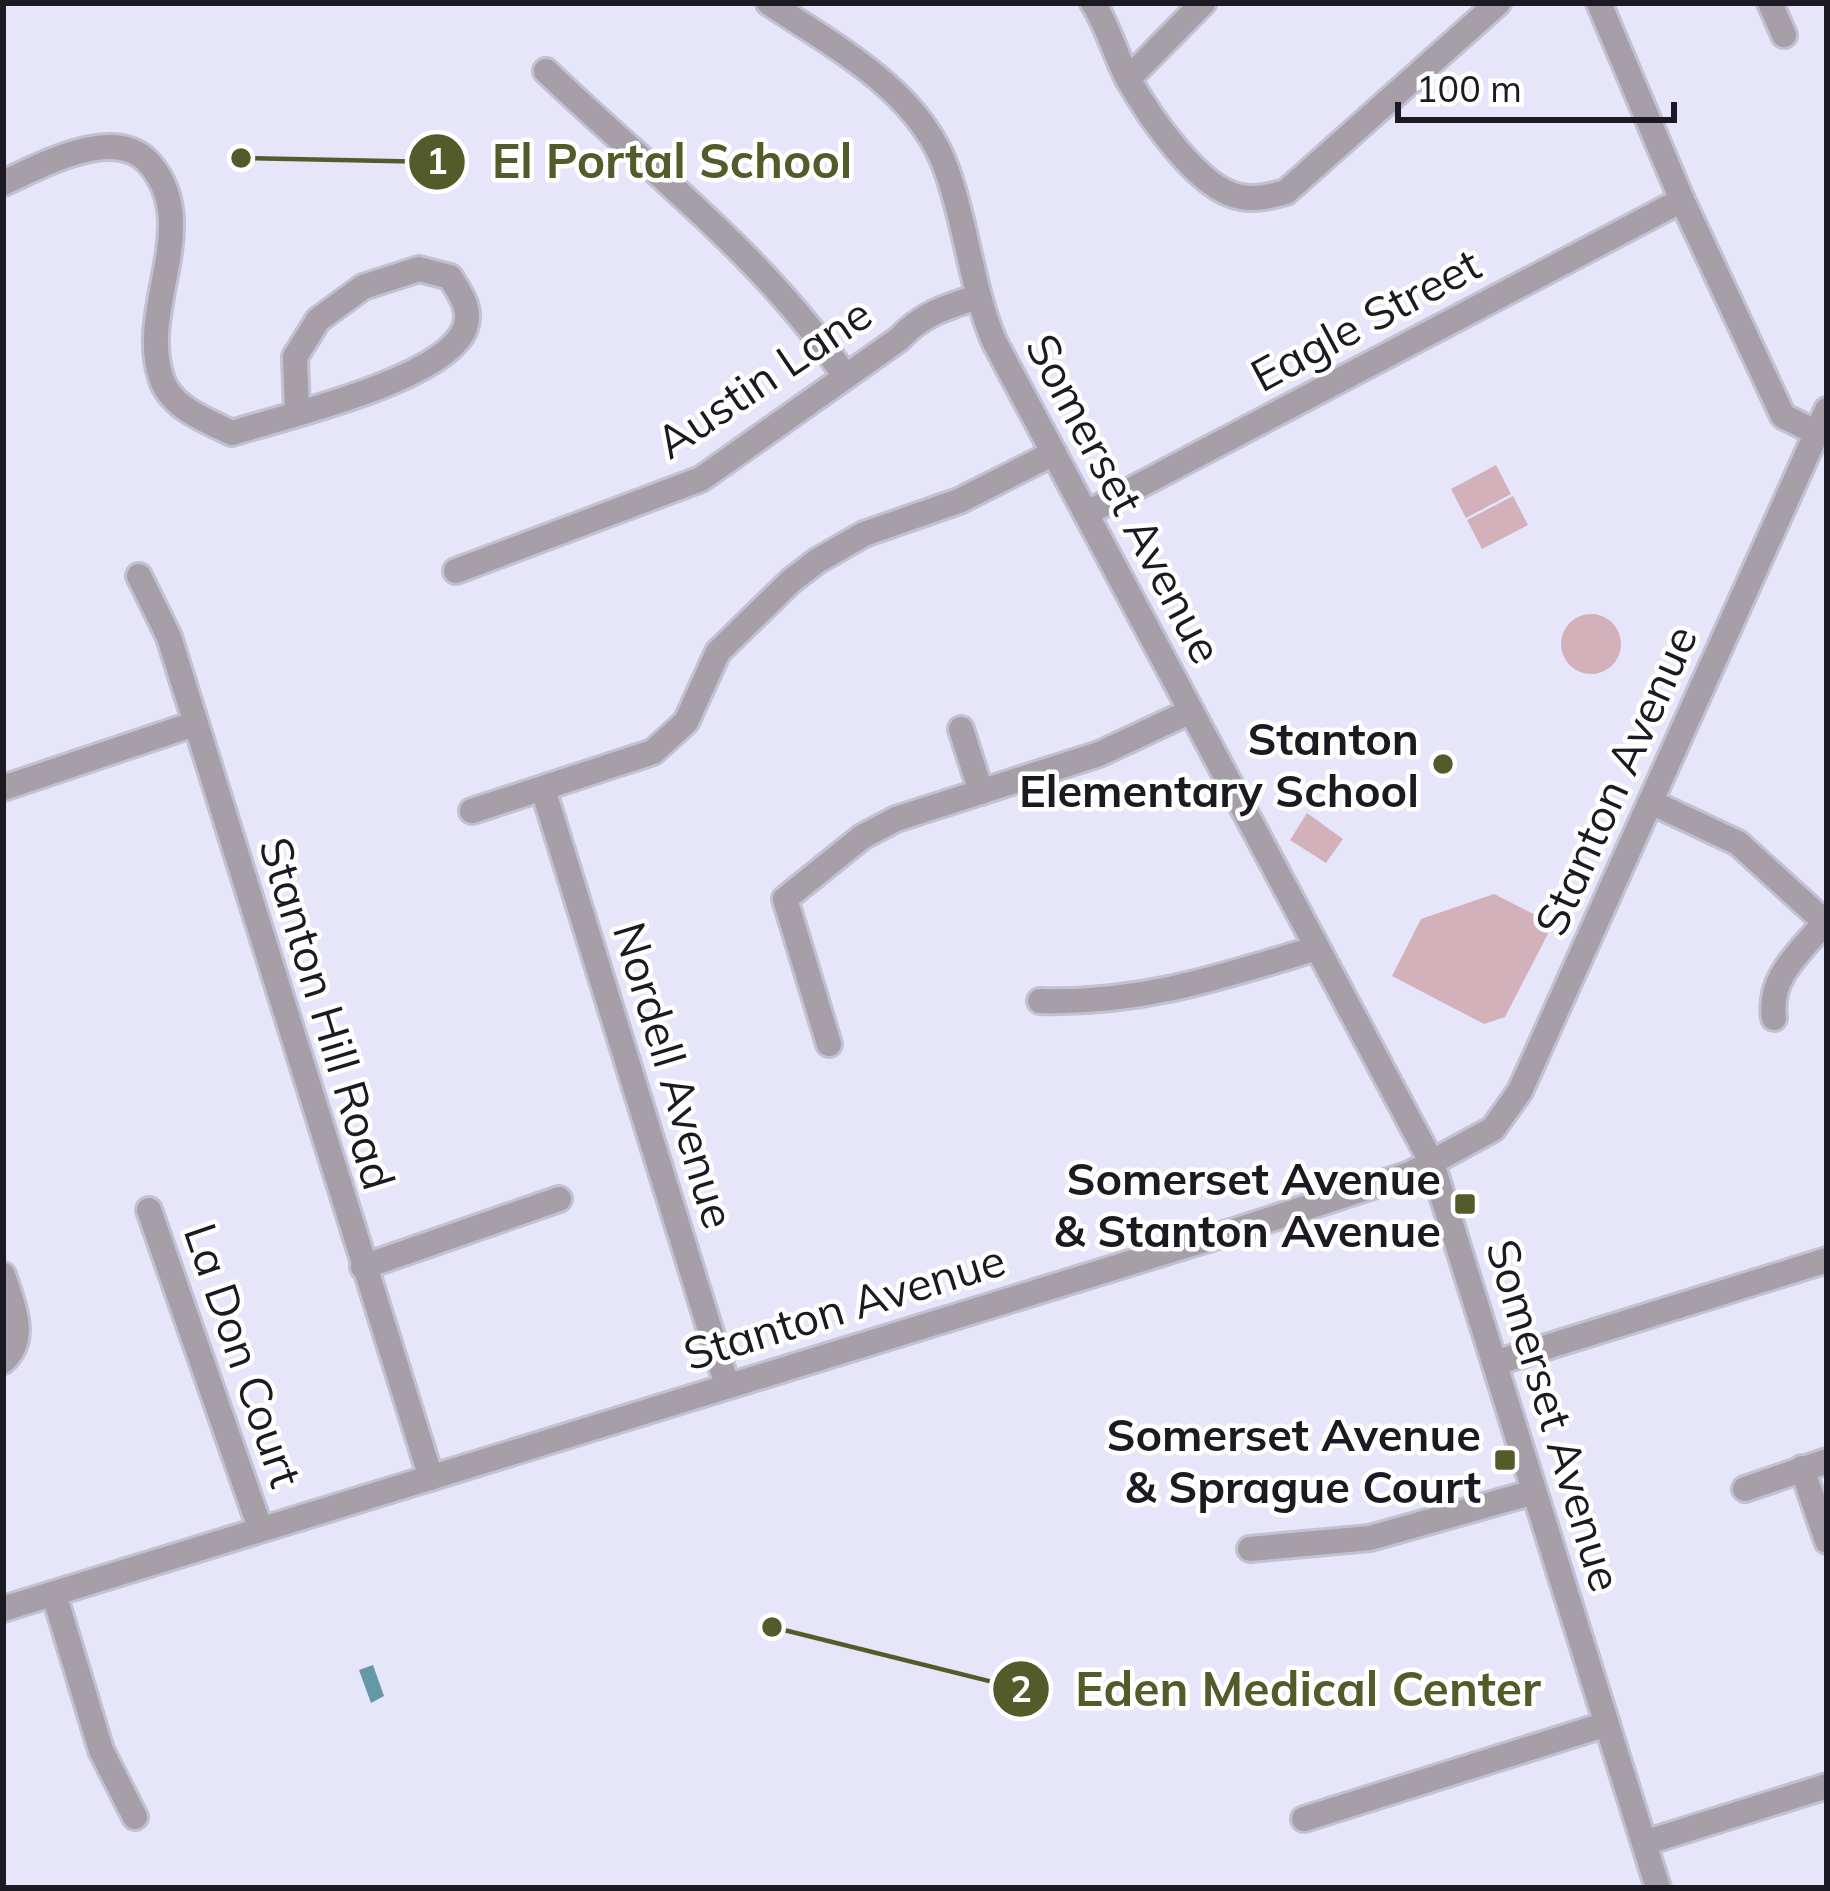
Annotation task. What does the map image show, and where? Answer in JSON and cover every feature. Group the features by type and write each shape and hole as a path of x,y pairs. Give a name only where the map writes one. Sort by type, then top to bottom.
{"street":[{"name":"Somerset Avenue","path":"769,3 858,62 919,119 946,168 978,297 994,340 1432,1163 1658,1888"},
{"path":"1093,3 1128,79 1183,157 1217,188 1237,197 1263,198 1286,192 1498,3"},
{"path":"1128,79 1203,3"},
{"path":"1599,3 1682,200 1783,416 1822,422"},
{"path":"1770,3 1784,35"},
{"path":"546,71 754,266 845,376"},
{"path":"3,183 114,145 139,152 164,179 172,214 154,340 161,382 186,411 232,433 359,395 426,365 454,345 466,326 465,301 450,277 419,268 363,287 318,320 295,357 297,412"},
{"name":"Eagle Street","path":"1087,513 1682,200"},
{"name":"Austin Lane","path":"456,571 700,479 925,315 978,297"},
{"name":"Stanton Avenue","path":"3,1609 1234,1231 1410,1174 1492,1129 1510,1109 1653,803 1822,422"},
{"path":"472,811 638,758 665,743 686,722 718,652 790,581 864,534 959,501 1054,453"},
{"name":"Stanton Hill Road","path":"139,576 169,638 431,1478"},
{"path":"830,1044 785,899 880,826 1100,754 1191,711"},
{"path":"3,788 194,724"},
{"path":"961,729 981,792"},
{"name":"Nordell Avenue","path":"543,788 727,1385"},
{"path":"1653,803 1738,843 1826,923 1780,976 1774,992 1774,1018"},
{"path":"1040,1001 1138,998 1317,948"},
{"path":"363,1267 560,1199"},
{"name":"La Don Court","path":"149,1210 260,1528"},
{"path":"1495,1363 1827,1260"},
{"path":"3,1275 18,1322 12,1353 3,1361"},
{"path":"1745,1489 1827,1461"},
{"path":"1802,1468 1827,1541"},
{"path":"1250,1550 1370,1538 1534,1492"},
{"path":"54,1594 101,1750 135,1817"},
{"path":"1304,1819 1607,1724"},
{"path":"1644,1843 1827,1786"}],"shaded area":[{"path":"1496,465 1511,494 1466,518 1451,489"},
{"path":"1513,496 1528,525 1482,549 1467,520"},
{"path":"1591,614 1613,622 1621,644 1613,666 1591,674 1569,666 1561,644 1569,622"},
{"path":"1307,813 1343,839 1326,863 1290,840"},
{"path":"1494,894 1553,924 1505,1017 1484,1024 1392,976 1421,919"}],"water":[{"path":"373,1665 384,1696 371,1703 359,1670"}],"place":[{"name":"El Portal School","path":"241,158"},
{"name":"Stanton Elementary School","path":"1443,764"},
{"name":"Somerset Avenue & Stanton Avenue","path":"1465,1204"},
{"name":"Somerset Avenue & Sprague Court","path":"1505,1460"},
{"name":"Eden Medical Center","path":"772,1627"}]}
